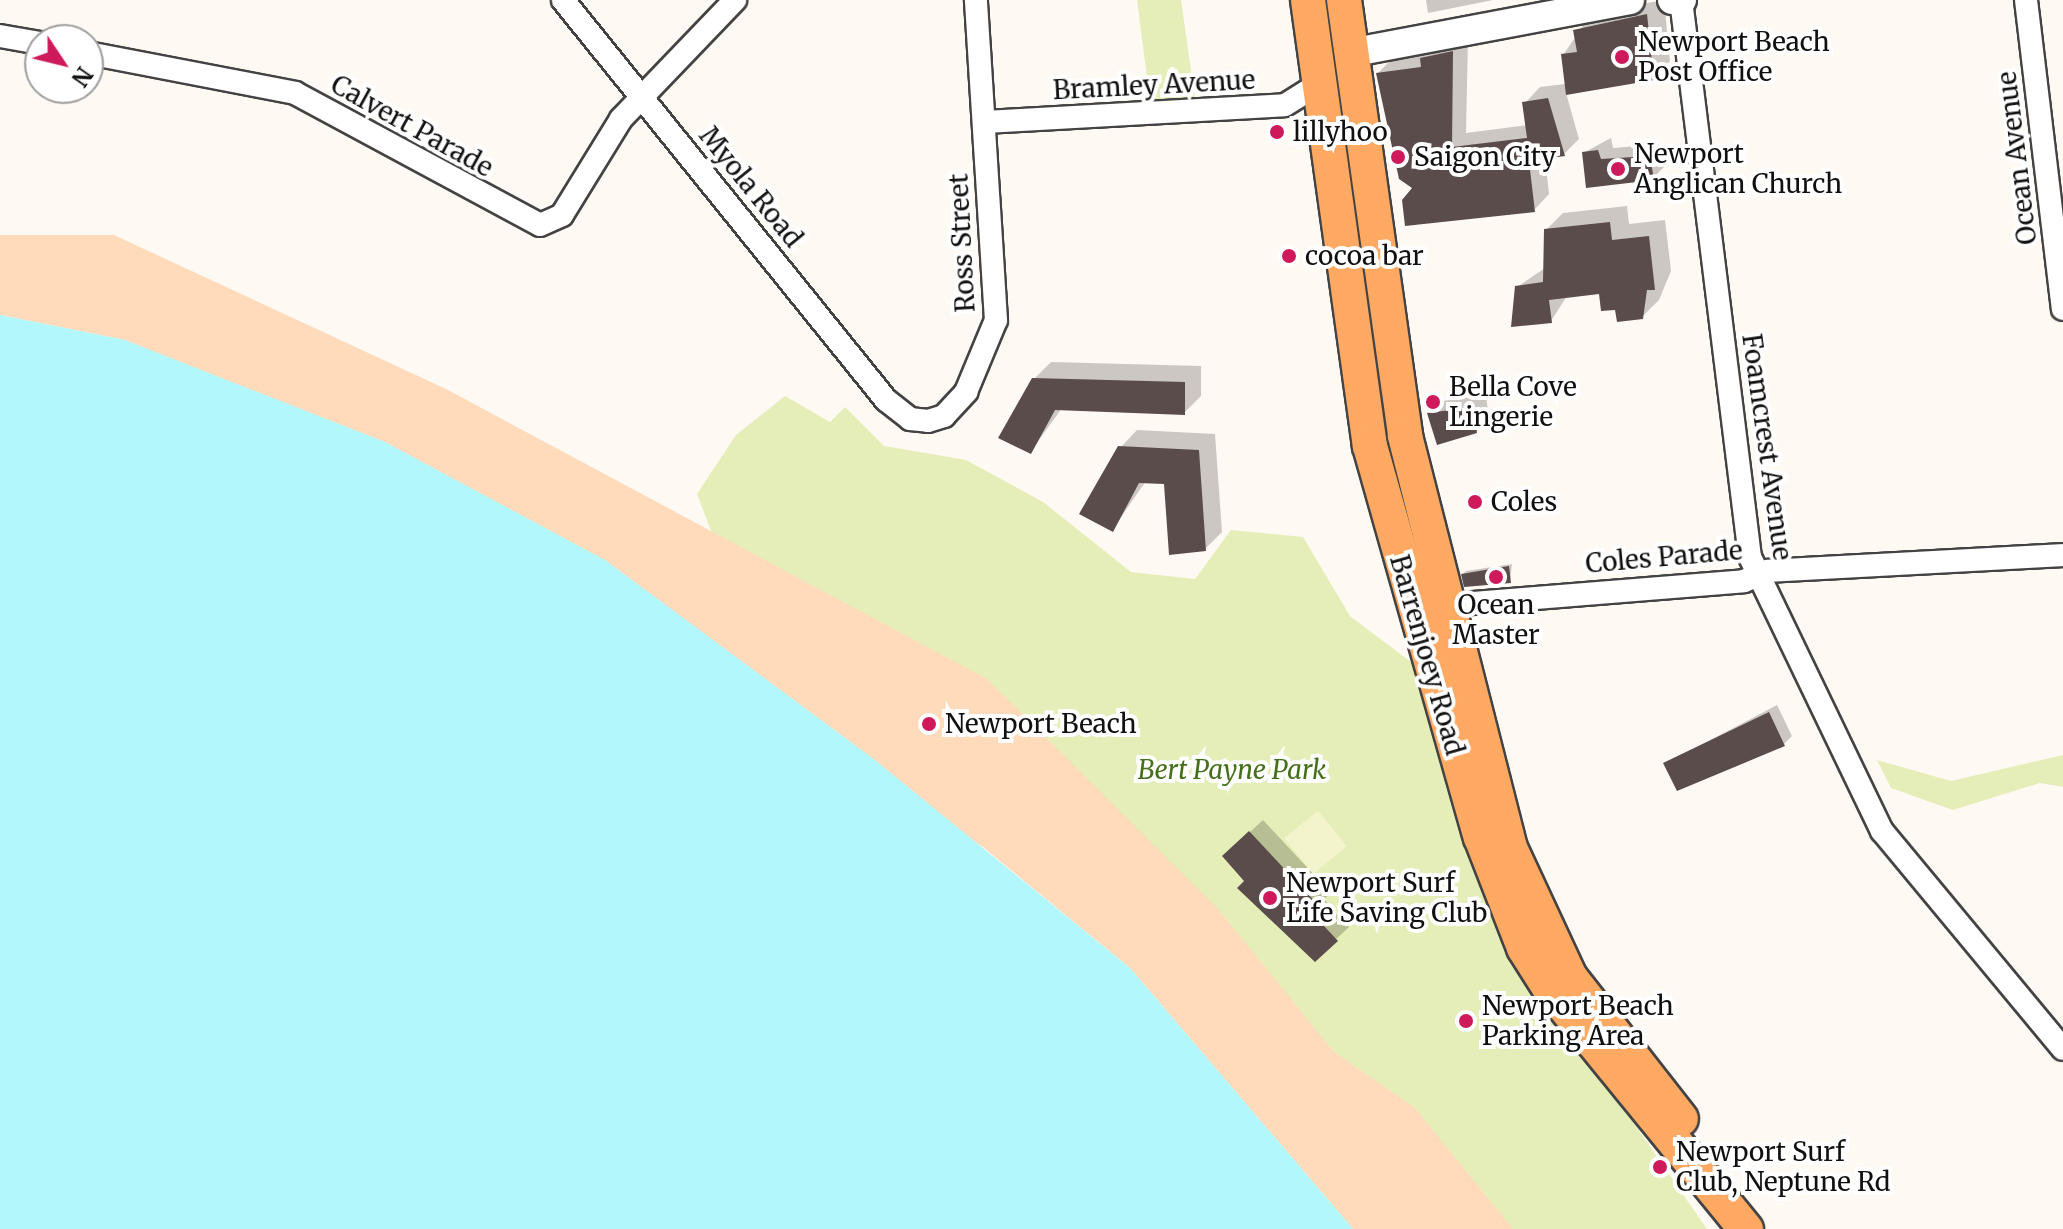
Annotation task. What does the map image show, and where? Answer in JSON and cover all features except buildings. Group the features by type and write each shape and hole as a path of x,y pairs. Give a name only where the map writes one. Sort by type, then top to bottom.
{"main road":[{"name":"Barrenjoey Road","path":"1308,0 1370,446 1413,613 1481,837 1524,948 1594,1050 1746,1229"},
{"name":"Barrenjoey Road","path":"1344,0 1405,436 1510,848 1558,955 1774,1229"}],"street":[{"name":"Myola Road","path":"563,0 895,410"},
{"path":"644,98 735,0"},
{"name":"Ross Street","path":"895,410 919,421 944,416 966,392 992,331 985,122 976,0"},
{"path":"1350,53 1630,0"},
{"path":"1672,0 1682,0"},
{"name":"Foamcrest Avenue","path":"1682,0 1758,578 1882,831 2063,1049"},
{"name":"Ocean Avenue","path":"2026,0 2063,309"},
{"path":"0,36 24,40"},
{"name":"Calvert Parade","path":"104,56 295,93 540,225 562,215 621,119 644,98"},
{"name":"Bramley Avenue","path":"985,122 1285,105 1319,84"},
{"name":"Coles Parade","path":"1413,613 1448,603 1758,578 1768,571 2063,555"}],"green space":[{"path":"1137,0 1181,0 1195,99 1150,101"},
{"name":"Bert Payne Park","path":"785,396 830,422 845,407 884,446 966,460 1043,502 1131,572 1195,579 1231,530 1303,537 1350,616 1411,662 1527,969 1707,1229 1428,1229 751,636 697,494 736,435"},
{"path":"2063,755 2063,787 2040,783 1953,810 1891,788 1877,760 1951,781"},
{"path":"1318,811 1347,846 1313,874 1284,838"}],"sand":[{"name":"Newport Beach","path":"0,235 114,235 446,389 987,679 1218,909 1334,1052 1415,1108 1513,1229 1353,1229 1130,968 983,847 211,377 125,340 0,315"}],"water":[{"path":"0,315 125,340 385,442 605,560 875,760 1130,968 1353,1229 0,1229"}],"place":[{"name":"Newport Beach Post Office","path":"1622,57"},
{"name":"lillyhoo","path":"1277,132"},
{"name":"Saigon City","path":"1398,157"},
{"name":"Newport Anglican Church","path":"1618,169"},
{"name":"cocoa bar","path":"1289,256"},
{"name":"Bella Cove Lingerie","path":"1433,402"},
{"name":"Coles","path":"1475,502"},
{"name":"Ocean Master","path":"1496,577"},
{"name":"Newport Beach","path":"929,724"},
{"name":"Newport Surf Life Saving Club","path":"1270,898"},
{"name":"Newport Beach Parking Area","path":"1466,1021"},
{"name":"Newport Surf Club, Neptune Rd","path":"1660,1167"}]}
